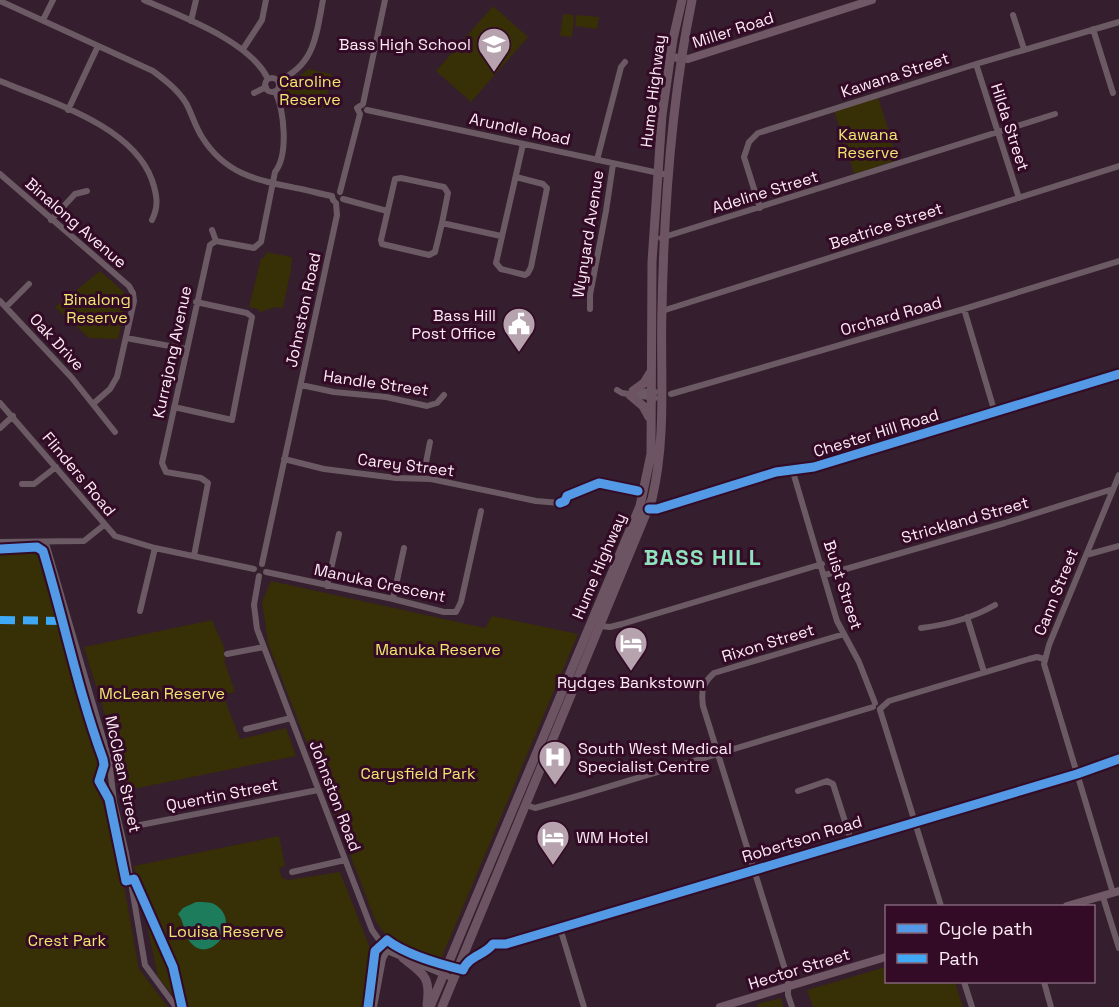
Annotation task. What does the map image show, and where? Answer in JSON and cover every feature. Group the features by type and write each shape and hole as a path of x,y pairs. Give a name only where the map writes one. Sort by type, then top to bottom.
{"highway":[{"name":"Hume Highway","path":"428,1007 644,507 649,470 651,422 659,395 652,371 658,238 682,0"},
{"name":"Hume Highway","path":"675,58 692,0"},
{"name":"Hume Highway","path":"442,1007 600,626 661,454 659,395 662,311 658,238"},
{"path":"651,422 643,406 631,393 644,383 652,371"},
{"path":"403,958 419,971 427,982 428,1007"}],"main road":[{"name":"Miller Road","path":"675,58 688,58 872,0"},
{"path":"1071,905 1116,892"},
{"name":"Hector Street","path":"720,1007 885,957"}],"street":[{"path":"44,20 53,0"},
{"path":"144,0 191,21 243,49 263,67 268,79 266,87"},
{"path":"191,21 196,0"},
{"path":"243,49 262,20 266,0"},
{"path":"278,81 292,75 311,51 323,0"},
{"path":"340,201 340,192 360,114 364,114 385,0"},
{"path":"0,1 153,71 168,82 186,104 200,134 218,158 246,176 332,196 333,200 387,211"},
{"path":"1013,15 1024,49"},
{"name":"Kawana Street","path":"760,208 744,157 748,142 758,134 1024,49 1119,22"},
{"path":"1093,29 1113,93"},
{"path":"68,110 98,46"},
{"path":"597,160 621,67 625,62"},
{"name":"Hilda Street","path":"976,64 1019,198"},
{"path":"268,79 274,78 278,81"},
{"path":"0,81 68,110 120,137 140,157 150,175 157,209 152,220"},
{"path":"275,91 278,81"},
{"path":"266,87 270,91 275,91"},
{"path":"254,93 266,87"},
{"path":"275,91 282,109 283,146 278,169 281,185"},
{"name":"Arundle Road","path":"365,107 663,175"},
{"name":"Adeline Street","path":"658,238 1055,114"},
{"path":"516,177 543,184 547,188 528,273 525,275 498,267 496,263 523,144"},
{"name":"Wynyard Avenue","path":"590,309 590,295 613,164"},
{"name":"Beatrice Street","path":"662,311 1119,166"},
{"path":"212,230 216,241 251,248 259,246 275,171 278,169"},
{"name":"Binalong Avenue","path":"0,174 136,292 115,381 94,403"},
{"path":"398,177 444,187 448,193 442,223 433,254 386,246 381,240 393,182 398,177"},
{"path":"51,220 75,194 87,191"},
{"path":"332,196 334,192 340,192"},
{"name":"Johnston Road","path":"262,564 340,201"},
{"path":"442,223 501,236"},
{"name":"Kurrajong Avenue","path":"194,556 208,479 164,475 162,463 208,252 210,245 216,241"},
{"name":"Orchard Road","path":"631,393 659,395 964,309 1119,261"},
{"path":"6,307 29,284"},
{"name":"Oak Drive","path":"0,301 94,403 115,432"},
{"path":"174,407 232,420 252,317 247,313 196,302"},
{"path":"964,309 995,413"},
{"path":"126,338 186,349"},
{"name":"Chester Hill Road","path":"644,507 657,509 776,472 793,472 814,467 1119,374"},
{"name":"Handle Street","path":"301,385 334,392 386,397 428,406 439,402 444,395"},
{"name":"Flinders Road","path":"0,403 111,533 121,539 154,548 254,569"},
{"path":"0,428 13,416"},
{"path":"423,478 430,442"},
{"name":"Carey Street","path":"284,459 324,469 396,478 423,478 536,501 560,503"},
{"path":"22,484 34,484 56,467"},
{"name":"Buist Street","path":"793,472 822,564 833,609 859,662 877,707 941,905"},
{"name":"Cann Street","path":"525,805 534,808 877,707 984,672 1037,657 1044,659 1119,475"},
{"name":"Strickland Street","path":"825,575 1113,489"},
{"name":"Manuka Crescent","path":"266,572 453,613 458,610 481,511"},
{"path":"0,542 84,541 105,525"},
{"path":"327,586 339,534"},
{"name":"McClean Street","path":"46,543 109,759 114,802 126,853 145,965 176,1007"},
{"path":"1086,555 1119,546"},
{"path":"140,611 154,548"},
{"path":"393,599 404,548"},
{"path":"262,564 266,572 263,576 259,576 256,575 254,569 262,564"},
{"path":"600,626 610,627 622,624 822,564"},
{"name":"Johnston Road","path":"259,576 254,611 255,623 372,930 387,951"},
{"path":"921,628 967,617 996,605"},
{"path":"967,617 984,672"},
{"name":"Rixon Street","path":"792,1007 788,995 788,979 703,706 701,692 705,681 714,673 844,634"},
{"path":"227,654 264,647"},
{"path":"1044,659 1045,670 1077,774 1116,892"},
{"path":"246,729 291,718"},
{"path":"1099,766 1119,759"},
{"name":"Robertson Road","path":"493,944 506,944 1077,774"},
{"path":"798,791 827,782 833,784 851,840"},
{"name":"Quentin Street","path":"130,827 318,790"},
{"path":"292,872 345,860"},
{"path":"1103,897 1119,948"},
{"path":"560,928 584,1007"},
{"path":"374,1007 382,959 387,951 454,979"},
{"path":"965,983 972,1007"},
{"path":"1045,983 1052,1007"}],"green space":[{"path":"493,6 528,37 471,102 436,71"},
{"path":"563,14 574,15 572,37 560,36"},
{"path":"576,15 599,17 597,29 575,26"},
{"name":"Caroline Reserve","path":"308,69 332,74 324,108 288,107 284,90"},
{"name":"Kawana Reserve","path":"878,97 898,160 854,174 834,111"},
{"path":"266,252 292,257 291,270 283,308 276,307 260,312 258,309 249,307 261,258 264,258"},
{"name":"Binalong Reserve","path":"100,271 123,291 127,298 118,339 89,338 55,307"},
{"name":"Crest Park","path":"0,550 42,551 103,769 139,969 168,1007 0,1007"},
{"name":"Carysfield Park","path":"271,581 485,628 492,616 578,634 439,964 391,942 376,922 268,643 262,602"},
{"name":"McLean Reserve","path":"212,620 224,647 225,663 235,692 223,695 240,739 286,728 296,756 128,790 84,647"},
{"name":"Louisa Reserve","path":"279,836 285,866 279,868 282,878 288,880 340,872 374,958 365,1007 182,1007 158,977 134,866"},
{"path":"885,967 885,983 955,983 963,1007 813,1007 807,990"},
{"path":"781,998 783,1007 758,1007 757,1004"}],"shaded area":[{"path":"196,902 214,904 226,920 221,938 207,949 199,949 191,943 178,914 183,908"}],"marked path":[{"path":"0,620 64,621"}],"cycle path":[{"path":"649,509 657,509 776,472 814,467 1119,374"},
{"path":"560,503 565,501 567,496 599,483 638,491"},
{"path":"0,549 37,547 43,551 86,708 103,759 104,765 99,781 109,799 126,881 134,879 173,967 182,1007"},
{"path":"368,1007 375,951 387,940 413,955 463,970 469,961 493,944 506,944 1077,774 1119,759"}],"place":[{"name":"Bass High School","path":"494,73"},
{"name":"Bass Hill Post Office","path":"519,353"},
{"name":"Rydges Bankstown","path":"631,672"},
{"name":"South West Medical Specialist Centre","path":"555,786"},
{"name":"WM Hotel","path":"553,866"}],"district":[{"name":"BASS HILL","path":"703,557"}],"park label":[{"name":"Manuka Reserve","path":"438,649"}]}
